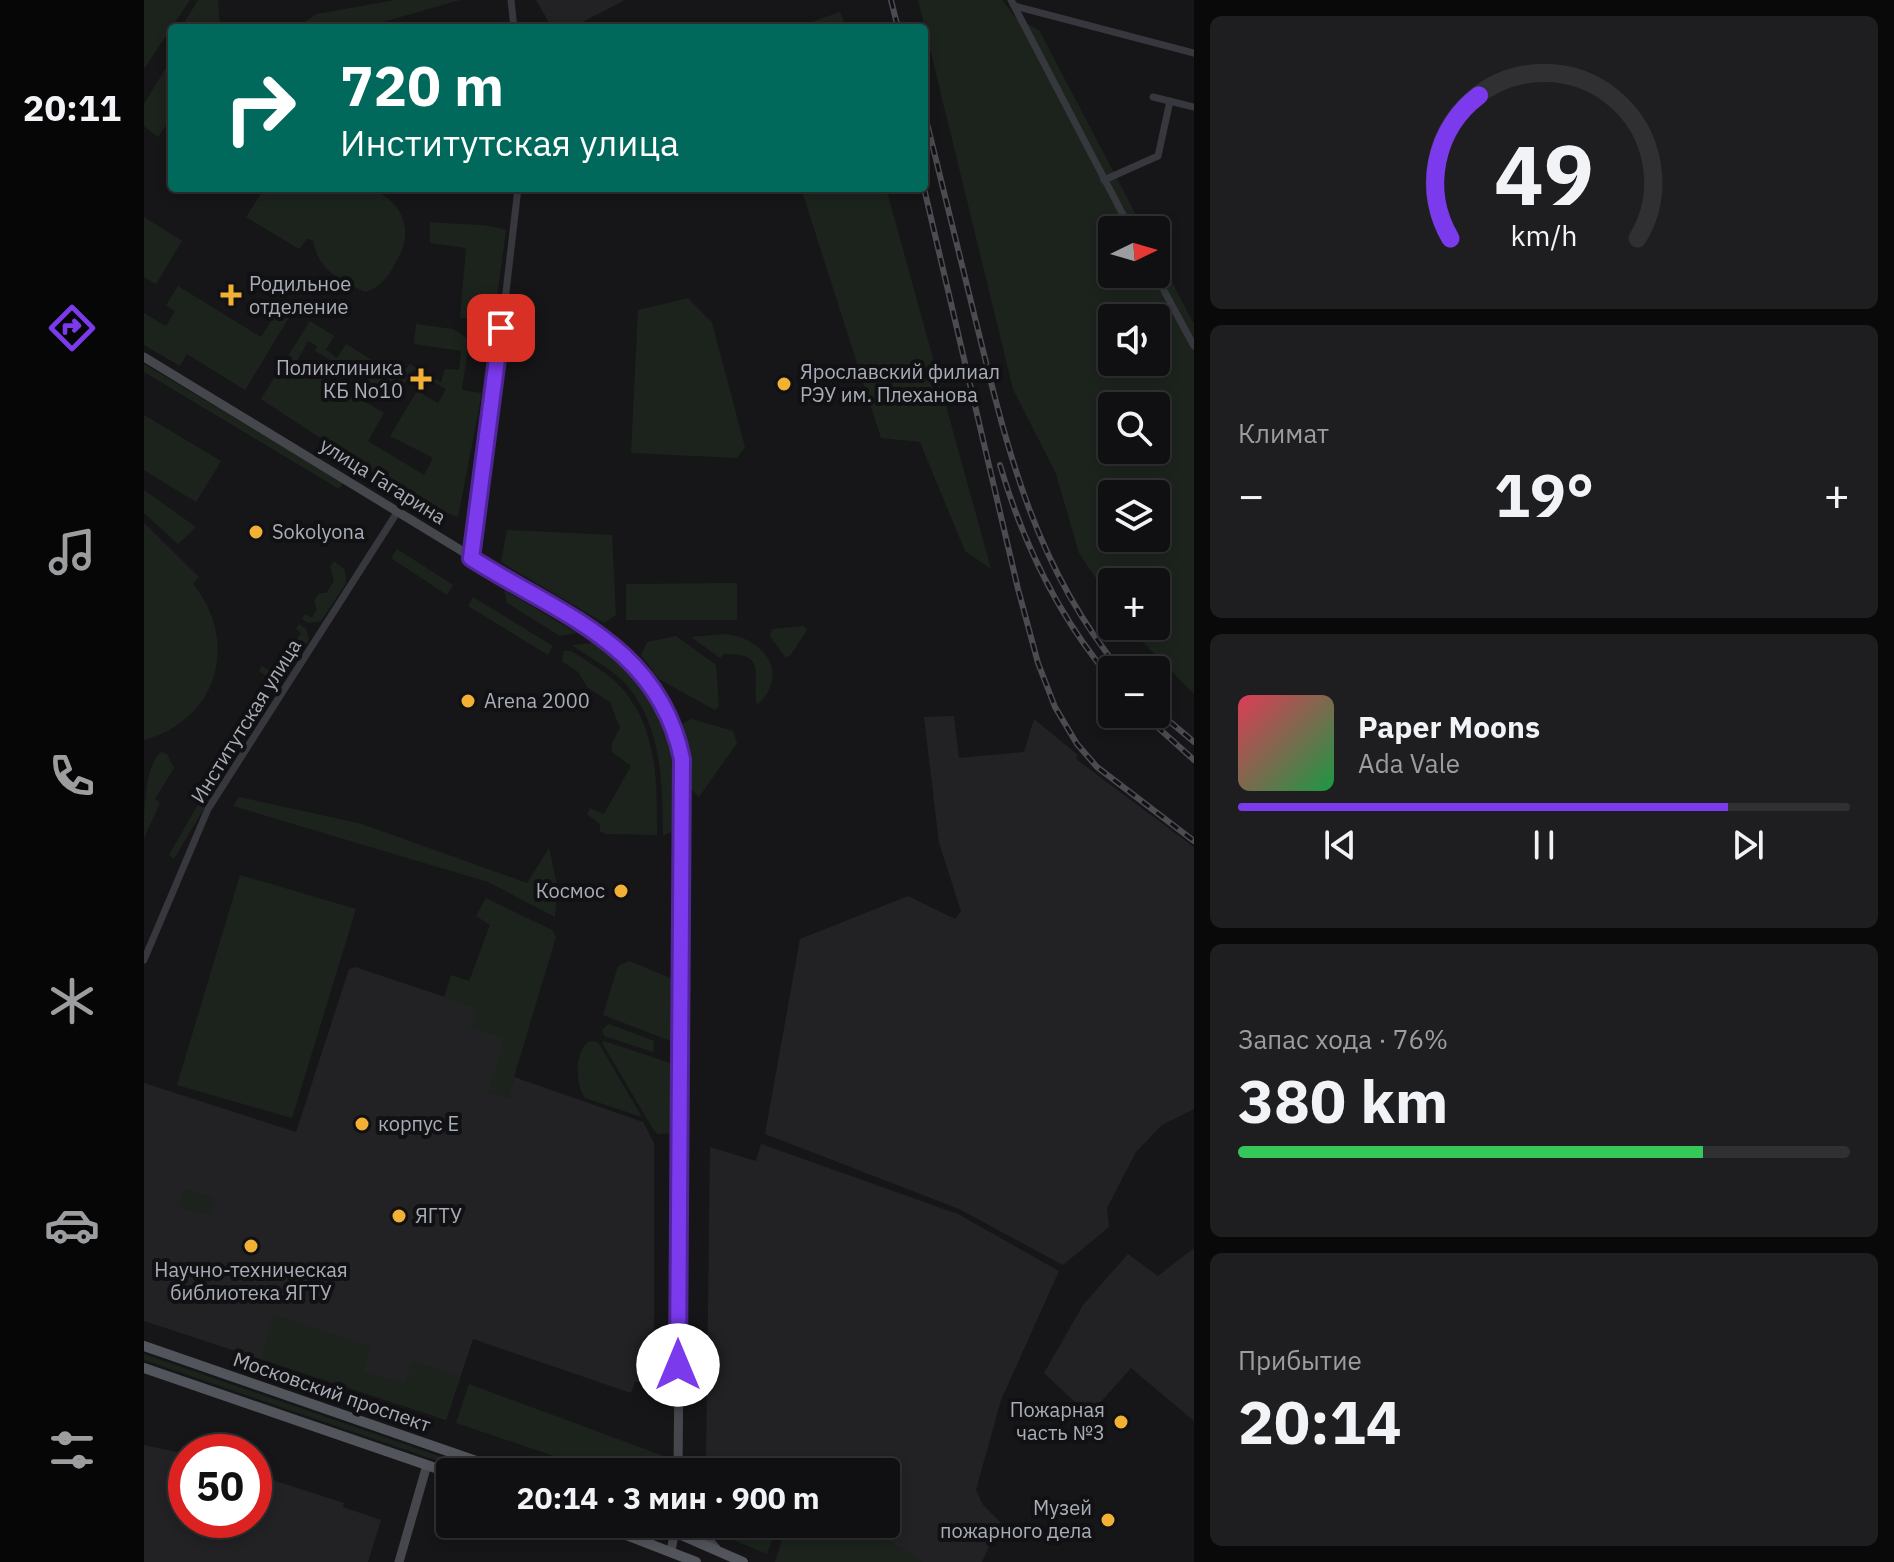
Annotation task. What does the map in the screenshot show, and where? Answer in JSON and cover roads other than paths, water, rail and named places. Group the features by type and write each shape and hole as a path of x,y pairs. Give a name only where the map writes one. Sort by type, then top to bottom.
{"main road":[{"name":"улица Гагарина","path":"144,357 608,640 655,688 677,733 684,788 677,1458"},
{"name":"Московский проспект","path":"144,1346 468,1458"},
{"name":"Московский проспект","path":"144,1368 436,1468"},
{"path":"399,1562 427,1465"},
{"path":"636,1538 696,1562"},
{"path":"671,1551 674,1538"},
{"path":"696,1538 743,1562"},
{"path":"707,1538 719,1550"}],"street":[{"path":"511,0 514,24"},
{"path":"1013,3 1194,53"},
{"path":"1013,3 1044,69 1123,216"},
{"path":"1153,97 1194,107"},
{"path":"1104,180 1158,156 1170,101"},
{"path":"471,558 489,442 518,192"},
{"path":"1163,288 1194,346"},
{"name":"Институтская улица","path":"144,960 208,809 398,511"}],"railway":[{"path":"891,0 897,24"},
{"path":"928,127 1014,466 1046,550 1067,591 1110,656"},
{"path":"925,192 1018,589 1038,663 1055,707 1077,744 1097,767 1194,841"},
{"path":"1000,465 1020,523 1045,578 1075,631 1098,662"},
{"path":"1170,722 1194,742"},
{"path":"1159,728 1194,760"}],"place":[{"name":"Родильное отделение","path":"231,295"},
{"name":"Поликлиника КБ No10","path":"421,379"},
{"name":"Ярославский филиал РЭУ им. Плеханова","path":"784,384"},
{"name":"Sokolyona","path":"256,532"},
{"name":"Arena 2000","path":"468,701"},
{"name":"Космос","path":"621,891"},
{"name":"корпус Е","path":"362,1124"},
{"name":"ЯГТУ","path":"399,1216"},
{"name":"Научно-техническая библиотека ЯГТУ","path":"251,1246"},
{"name":"Пожарная часть №3","path":"1121,1422"},
{"name":"Музей пожарного дела","path":"1108,1520"}]}
